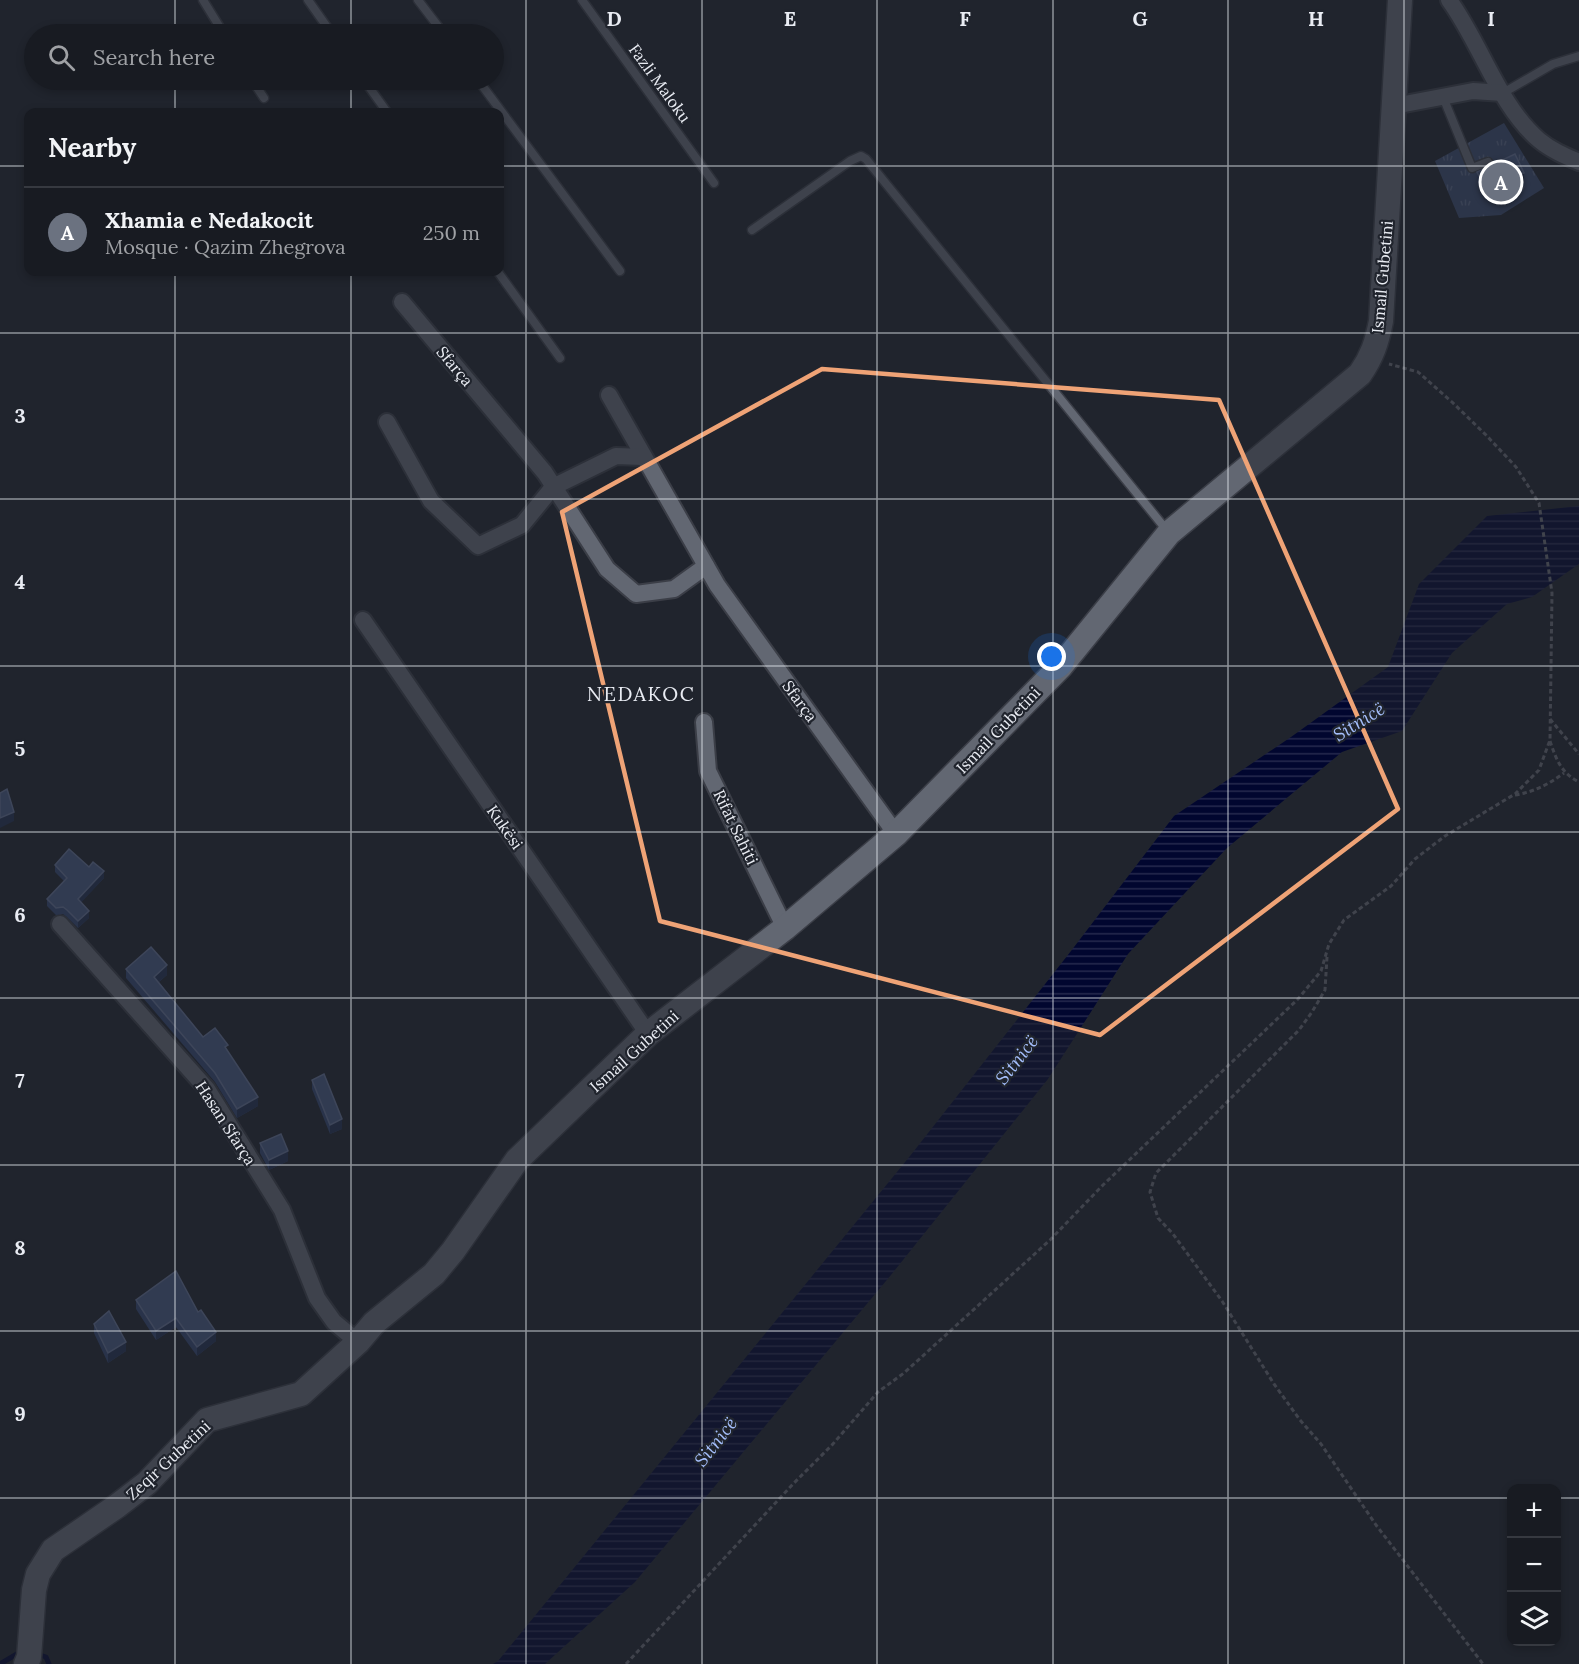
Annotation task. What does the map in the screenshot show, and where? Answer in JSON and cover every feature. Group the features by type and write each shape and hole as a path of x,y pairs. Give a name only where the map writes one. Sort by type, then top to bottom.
{"street":[{"name":"Ismail Gubetini","path":"358,1342 374,1323 434,1274 453,1251 517,1160 648,1034 785,928 896,834 1060,666 1169,533 1360,374 1377,343 1381,321 1400,0"},
{"path":"1449,0 1522,122 1538,139 1558,153 1579,162"},
{"path":"1394,106 1473,91 1503,93"},
{"name":"Sfarça","path":"402,302 545,473 607,569 636,594 674,589 706,566"},
{"name":"Sfarça","path":"609,395 717,585 896,834"},
{"path":"387,422 431,501 478,546 522,525 553,487 616,456 644,458"},
{"name":"Kukësi","path":"363,620 648,1034"},
{"name":"Rifat Sahiti","path":"704,722 708,771 785,928"},
{"name":"Hasan Sfarça","path":"60,924 207,1089 282,1210 317,1298 334,1322 358,1342"},
{"name":"Zeqir Gubetini","path":"27,1660 34,1590 38,1574 53,1550 147,1483 207,1420 301,1394 358,1342"}],"lane":[{"path":"202,0 218,24"},
{"path":"308,0 325,24"},
{"path":"418,0 436,24"},
{"name":"Fazli Maloku","path":"582,0 714,183"},
{"path":"1503,93 1553,64 1579,56"},
{"path":"259,90 264,98"},
{"path":"371,90 384,108"},
{"path":"485,90 499,108"},
{"path":"1443,97 1472,168 1488,162"},
{"path":"504,115 620,271"},
{"path":"752,230 850,161 861,156 866,159 1169,533"},
{"path":"501,276 560,358"}],"path":[{"path":"1370,358 1418,372 1509,459 1539,503 1552,593 1550,739 1557,761 1564,773 1579,782"},
{"path":"1550,719 1579,754"},
{"path":"626,1664 786,1491 832,1445 878,1392 912,1366 1050,1240 1103,1185 1298,999 1321,970 1326,952 1344,920 1391,886 1415,859 1445,836 1512,796 1539,770 1550,739"},
{"path":"1512,796 1529,793 1552,782 1564,773"},
{"path":"1326,952 1325,990 1312,1012 1280,1051 1156,1173 1150,1192 1158,1218 1173,1234 1222,1301 1274,1384 1321,1444 1377,1525 1483,1664"}],"highlighted area":[{"path":"822,369 1219,400 1398,809 1100,1035 660,921 562,512"}],"green space":[{"path":"1504,123 1544,188 1501,215 1459,218 1435,161"}],"water":[{"name":"Sitnicë","path":"1579,506 1579,564 1532,597 1507,604 1452,653 1402,731 1342,752 1227,848 1128,954 1048,1079 891,1275 635,1582 545,1664 493,1664 498,1661 910,1156 1174,816 1291,737 1388,667 1419,584 1487,516"}],"building":[{"path":"1515,154 1524,173 1486,191 1477,172"},
{"path":"7,789 14,812 0,818 0,793"},
{"path":"69,849 89,867 93,862 104,871 78,899 89,911 78,921 63,907 56,908 47,899 67,878 55,865"},
{"path":"151,947 167,965 154,977 203,1037 215,1028 228,1045 225,1047 258,1097 237,1109 215,1073 126,969"},
{"path":"324,1074 342,1119 330,1125 312,1080"},
{"path":"281,1134 288,1151 269,1160 260,1143"},
{"path":"176,1271 198,1312 201,1310 216,1332 197,1347 176,1318 156,1331 136,1300"},
{"path":"109,1311 126,1342 108,1353 94,1324"}],"waterway":[{"path":"0,1664 22,1651"},
{"path":"37,1654 46,1657 49,1664"}],"place":[{"name":"Xhamia e Nedakocit","path":"1501,182"}],"district":[{"name":"NEDAKOC","path":"641,694"}]}
